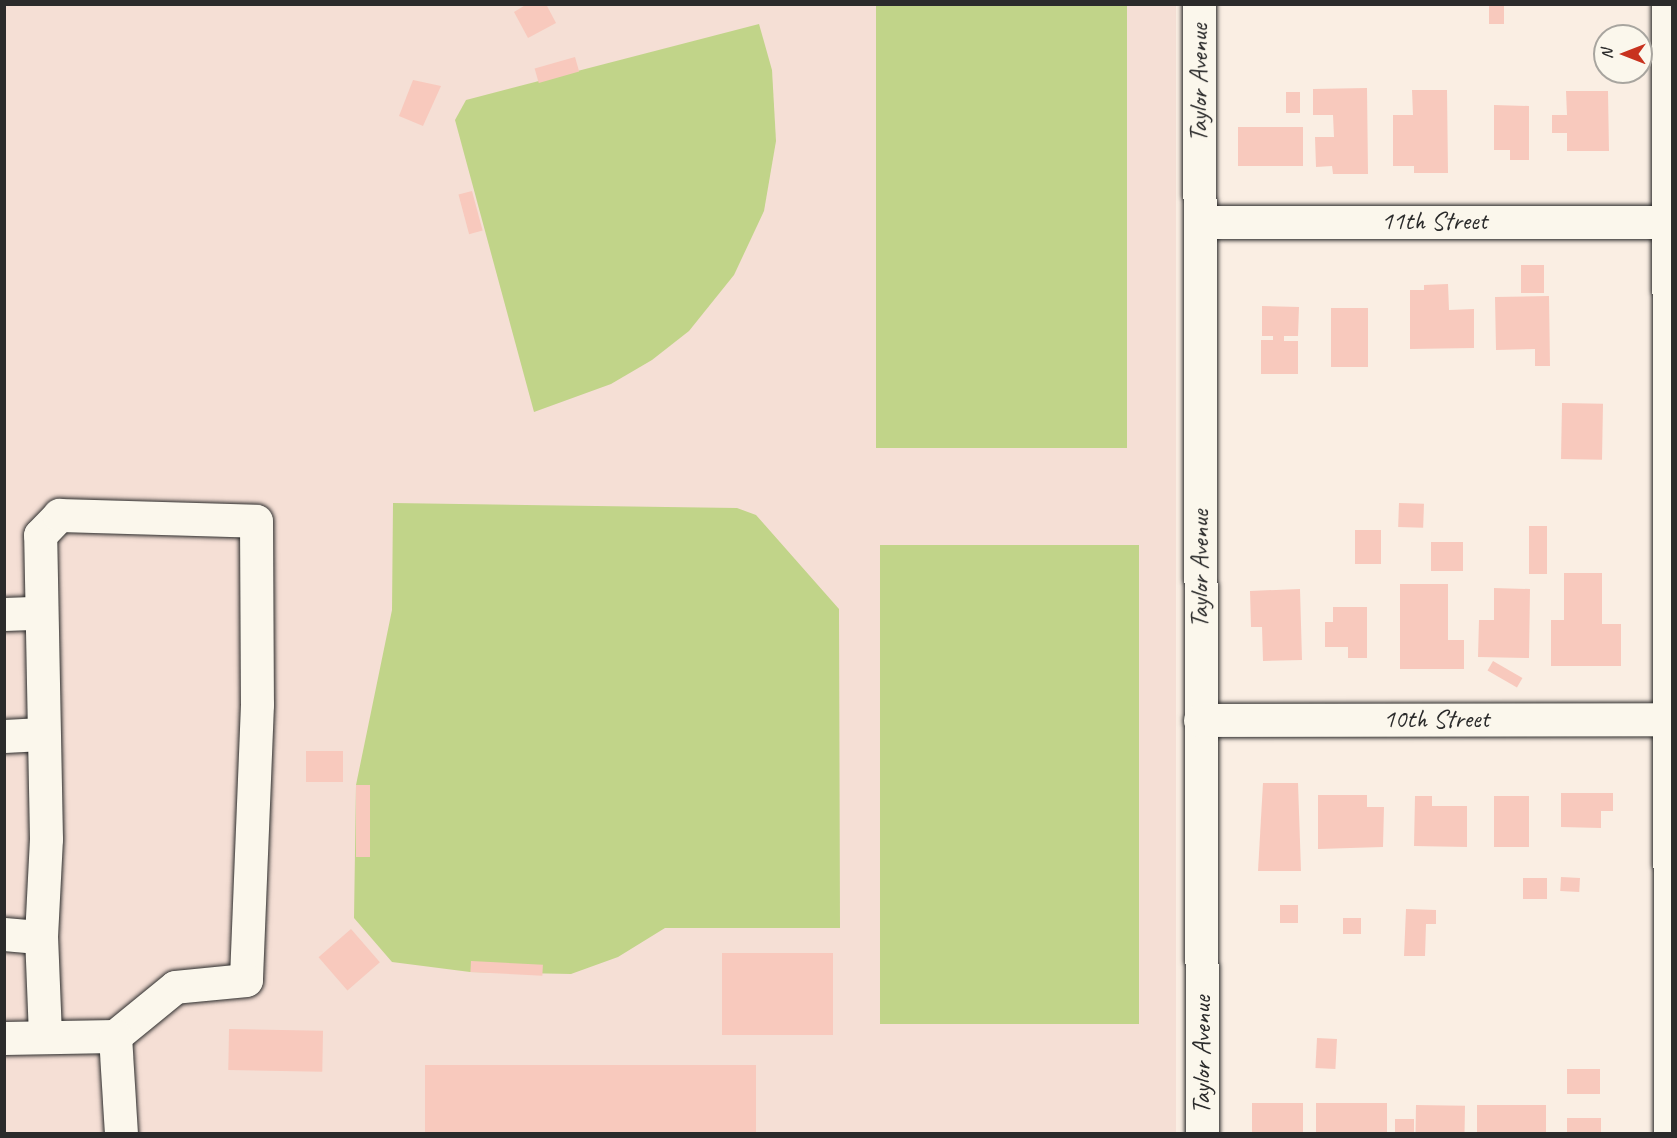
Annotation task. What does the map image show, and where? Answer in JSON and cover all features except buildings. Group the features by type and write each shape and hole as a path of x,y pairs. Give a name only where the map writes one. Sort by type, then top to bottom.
{"street":[{"name":"Taylor Avenue","path":"1199,4 1202,1134"},
{"path":"1668,4 1670,1134"},
{"name":"11th Street","path":"1200,222 1670,222"},
{"path":"4,1038 45,1035 115,1036 175,987 246,980 257,704 256,520 59,515 40,534 39,613 46,839 41,937 45,1035"},
{"path":"4,614 39,613"},
{"name":"10th Street","path":"1200,720 1671,719"},
{"path":"4,736 42,734"},
{"path":"4,934 41,937"},
{"path":"115,1036 121,1134"}],"shaded area":[{"path":"5,5 1176,5 1176,1134 5,1134"}],"green space":[{"path":"876,5 1127,5 1127,448 876,448"},
{"path":"759,24 772,70 776,141 764,211 734,275 689,331 652,360 611,384 534,412 455,120 466,100"},
{"path":"393,503 737,508 756,515 839,609 840,928 665,928 618,957 571,974 470,972 392,962 354,918 356,785 392,610"},
{"path":"880,545 1139,545 1139,1024 880,1024"}]}
